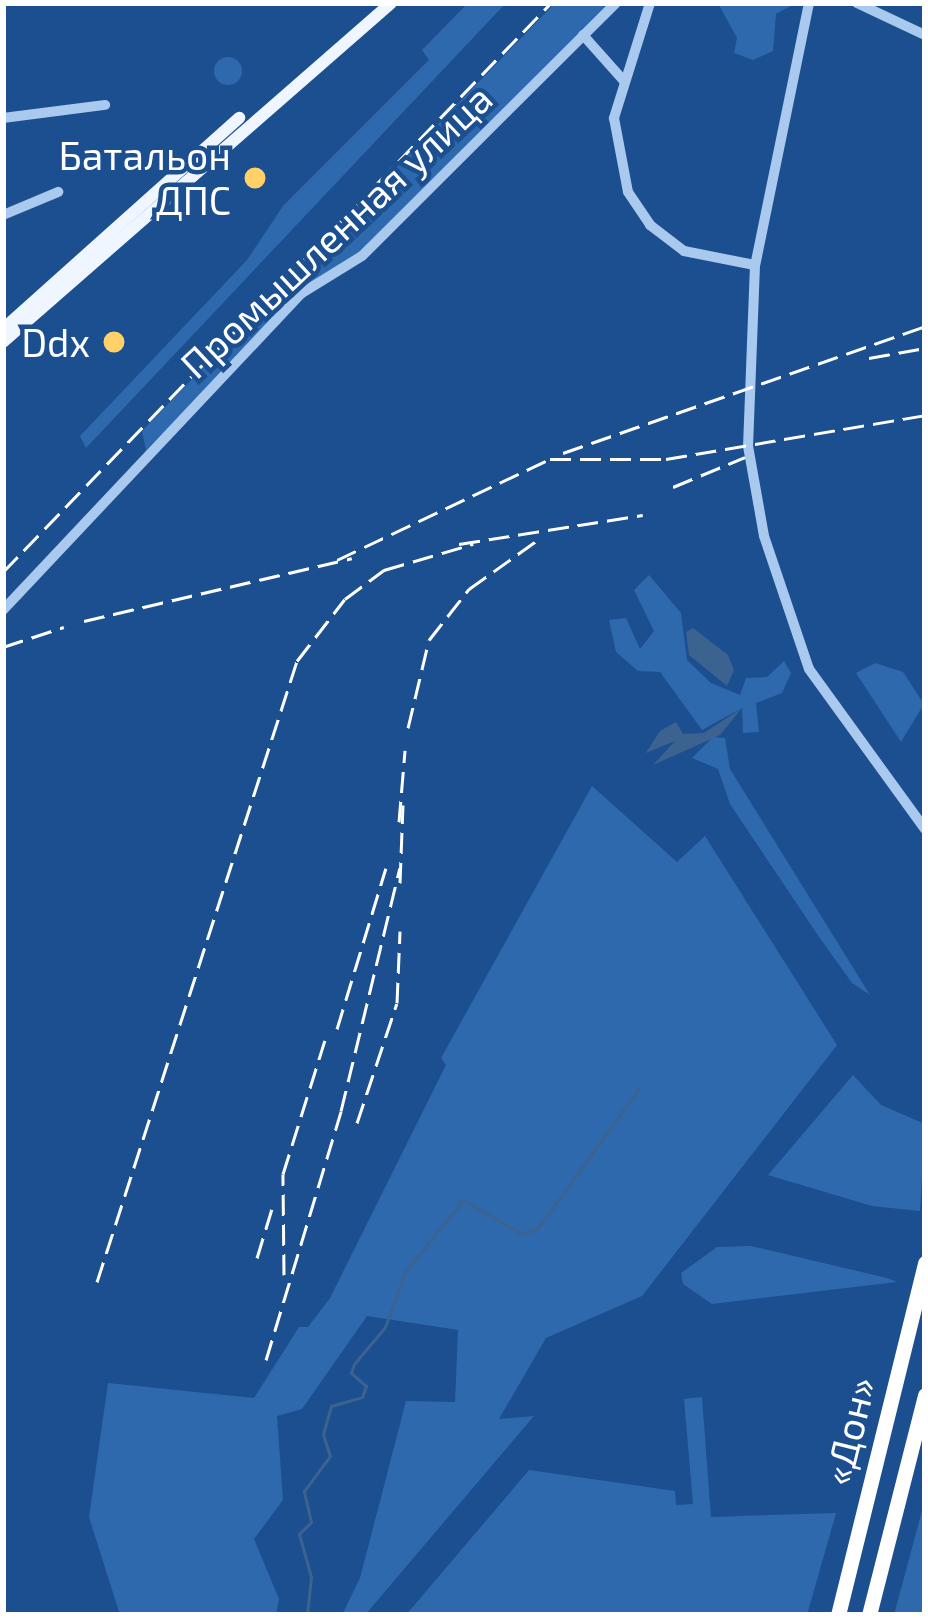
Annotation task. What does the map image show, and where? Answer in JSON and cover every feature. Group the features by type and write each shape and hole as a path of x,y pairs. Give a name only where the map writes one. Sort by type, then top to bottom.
{"highway":[{"name":"«Дон»","path":"838,1615 925,1263"},
{"name":"«Дон»","path":"869,1615 925,1395"}],"main road":[{"path":"3,328 379,3"},
{"path":"3,342 391,3"}],"street":[{"name":"Промышленная улица","path":"3,610 302,293 362,256 616,3"},
{"path":"650,3 624,81 615,147 638,209 685,251 755,265"},
{"path":"809,3 755,265 748,446 786,614 819,687 925,829"},
{"path":"856,3 925,35"},
{"path":"583,35 624,81"},
{"path":"3,118 105,105"},
{"path":"3,215 58,192"}],"shaded area":[{"path":"468,3 506,3 86,448 80,436 247,260 283,206 429,60 422,50"},
{"path":"555,3 608,3 360,252 296,298 146,450 142,431"},
{"path":"718,3 796,3 776,14 773,51 753,60 734,53 737,38"},
{"path":"228,57 238,61 242,71 238,81 228,85 218,81 214,71 218,61"},
{"path":"649,575 681,613 687,660 711,683 740,695 746,678 767,677 784,661 791,673 782,693 756,703 759,732 743,733 742,708 702,730 660,672 638,671 616,652 609,620 626,618 640,649 654,631 634,590"},
{"path":"693,628 728,655 734,670 727,686 689,655 686,632"},
{"path":"875,663 903,672 924,704 901,742 856,673"},
{"path":"742,708 720,735 653,765 675,741 646,753 660,731 676,722 683,734 704,733"},
{"path":"713,737 725,738 730,769 870,995 852,983 817,934 730,804 718,769 692,758"},
{"path":"592,786 677,862 705,836 837,1045 642,1296 546,1338 499,1419 534,1416 365,1615 342,1615 360,1578 406,1401 455,1402 458,1330 367,1316 302,1409 277,1416 283,1500 254,1539 279,1599 276,1615 120,1615 89,1517 108,1383 254,1398 299,1327 308,1327 330,1298 446,1065 441,1058"},
{"path":"853,1075 881,1105 925,1124 920,1211 872,1206 768,1175"},
{"path":"751,1246 897,1282 712,1304 683,1284 681,1273 717,1247"},
{"path":"702,1397 711,1517 836,1513 807,1615 406,1615 529,1470 675,1491 676,1505 693,1504 684,1399"},
{"path":"923,1507 925,1615 894,1615"}],"waterway":[{"path":"307,1615 311,1577 299,1534 311,1522 304,1491 330,1456 323,1434 331,1406 362,1397 366,1386 351,1373 354,1364 385,1327 405,1272 463,1200 522,1234 538,1228 640,1087"}],"railway":[{"path":"3,572 551,3"},
{"path":"563,453 925,326"},
{"path":"869,358 925,348"},
{"path":"337,560 550,459 666,459 925,415"},
{"path":"673,487 745,457"},
{"path":"459,544 643,515"},
{"path":"408,728 429,640 469,589 539,539"},
{"path":"97,1282 297,661 345,599 384,570 473,544"},
{"path":"84,621 352,558"},
{"path":"3,647 64,627"},
{"path":"399,822 405,750"},
{"path":"400,883 403,805"},
{"path":"337,1029 386,868"},
{"path":"266,1360 341,1111 400,868"},
{"path":"357,1123 397,1003 400,931"},
{"path":"284,1275 283,1174 325,1040"},
{"path":"257,1258 274,1202"}],"place":[{"name":"Батальон ДПС","path":"255,178"},
{"name":"Ddx","path":"114,342"}]}
